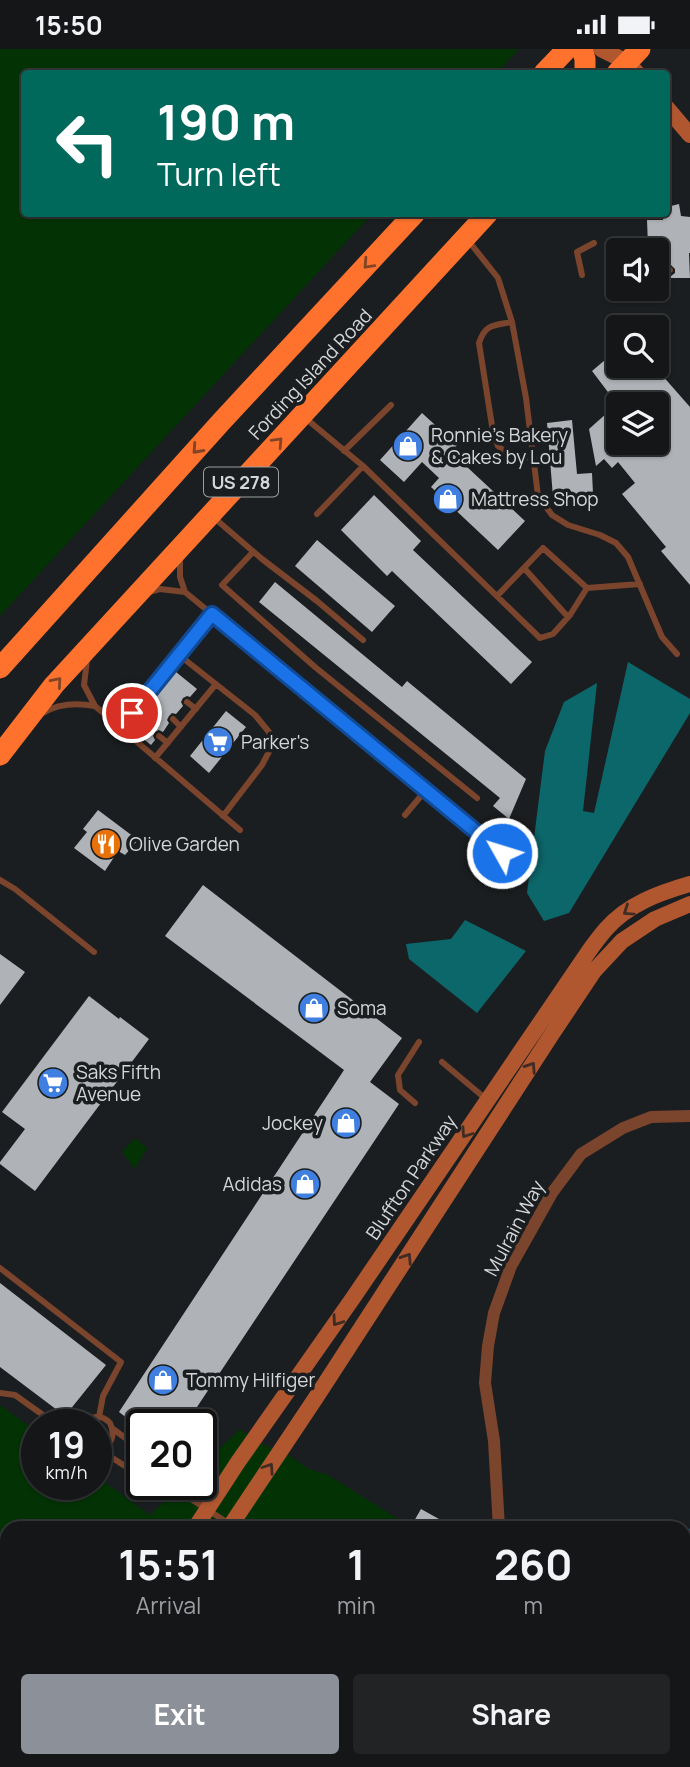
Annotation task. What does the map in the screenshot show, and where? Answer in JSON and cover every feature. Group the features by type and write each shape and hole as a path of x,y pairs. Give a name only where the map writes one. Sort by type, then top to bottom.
{"highway":[{"path":"547,70 567,49"},
{"path":"582,49 585,70"},
{"name":"Fording Island Road","path":"0,668 221,422 411,217"},
{"path":"427,279 473,217"},
{"name":"Fording Island Road","path":"0,755 54,685 484,217"}],"main road":[{"path":"601,49 630,61"},
{"path":"670,112 690,135"},
{"name":"Bluffton Parkway","path":"200,1521 237,1462 353,1298 607,927 628,910 657,894 690,884"},
{"name":"Bluffton Parkway","path":"233,1521 594,971 622,941 655,919 690,904"}],"street":[{"name":"Mulrain Way","path":"499,1521 494,1441 485,1383 494,1313 511,1266 552,1193 581,1154 623,1128 652,1117 690,1116"}],"lane":[{"path":"466,238 498,278 512,322 526,398 538,496 552,515 568,525 616,543 628,557 662,637 677,654"},
{"path":"582,275 577,252 594,243"},
{"path":"512,322 491,325 482,333 479,343 493,432 498,446 509,455 533,458"},
{"path":"344,451 391,405"},
{"path":"302,415 363,466 540,638 553,634 587,588"},
{"path":"317,514 363,466"},
{"path":"211,515 363,640"},
{"path":"181,547 180,577 185,592"},
{"path":"497,596 543,548 587,588 640,584"},
{"path":"253,552 222,585 315,667 477,798"},
{"path":"524,568 568,617"},
{"path":"137,595 160,589 185,592 502,853"},
{"path":"121,728 132,713 149,699 159,680 212,614"},
{"path":"99,637 87,659 84,673 84,685 95,706 240,830"},
{"path":"179,655 255,715 269,732 271,748 262,765 223,816"},
{"path":"159,680 166,685"},
{"path":"155,758 216,684"},
{"path":"187,702 195,709"},
{"path":"20,729 49,709 79,704 95,706"},
{"path":"132,713 139,719"},
{"path":"173,719 181,726"},
{"path":"159,736 168,743"},
{"path":"405,815 426,790"},
{"path":"0,880 94,952"},
{"path":"415,1103 400,1090 398,1075 419,1042"},
{"path":"442,1062 488,1101"},
{"path":"0,1268 121,1362 103,1397 100,1409"},
{"path":"0,1393 15,1395 35,1409"},
{"path":"112,1439 113,1429"},
{"path":"113,1429 126,1438"},
{"path":"192,1500 223,1521"}],"green space":[{"path":"0,49 519,49 500,70 21,70 21,217 369,217 0,616"},
{"path":"135,1138 147,1148 135,1169 122,1152"},
{"path":"0,1405 21,1420 21,1500 112,1500 112,1488 150,1515 166,1500 217,1500 217,1451 240,1429 307,1468 328,1475 399,1521 0,1521"}],"water":[{"path":"628,662 690,699 690,713 569,913 544,921 527,893 545,751 564,702 597,683 583,811 594,813"},
{"path":"465,920 526,951 477,1013 409,959 406,944 451,939"}],"building":[{"path":"679,204 681,216 690,217 690,278 671,278 675,269 670,264 669,238 648,238 647,220 670,217 670,206"},
{"path":"606,359 606,378 665,378 690,407 690,585 661,551 666,547 622,494 635,483 618,462 612,468 604,459 596,466 589,429 606,414 606,455 669,455 669,392 608,392 592,371"},
{"path":"422,413 457,445 451,452 525,521 498,550 431,487 439,478 422,462 404,482 380,460"},
{"path":"572,420 577,474 592,473 593,493 553,497 547,423"},
{"path":"374,495 421,541 413,550 532,662 511,684 392,571 387,576 341,530"},
{"path":"317,540 395,606 372,632 295,566"},
{"path":"275,582 402,687 407,681 526,779 509,819 493,806 500,798 259,602"},
{"path":"176,672 197,689 190,697 183,698 183,706 176,714 169,716 169,723 163,732 155,732 155,740 151,745 131,729"},
{"name":"Parker's","path":"226,711 246,727 209,773 190,756"},
{"name":"Olive Garden","path":"98,810 138,840 125,855 118,851 105,871 74,848 87,832 83,829"},
{"path":"203,885 402,1038 370,1082 399,1104 196,1409 126,1409 126,1417 119,1412 344,1070 165,936"},
{"path":"0,954 25,972 0,1005"},
{"path":"89,996 149,1039 35,1191 0,1164 25,1129 2,1112"},
{"path":"0,1283 106,1365 71,1409 56,1409 0,1367"},
{"path":"421,1509 439,1519 438,1521 414,1521"}],"place":[{"name":"Ronnie's Bakery & Cakes by Lou","path":"408,446"},
{"name":"Mattress Shop","path":"448,499"},
{"name":"Parker's","path":"218,742"},
{"name":"Olive Garden","path":"106,844"},
{"name":"Soma","path":"314,1008"},
{"name":"Saks Fifth Avenue","path":"53,1083"},
{"name":"Jockey","path":"346,1123"},
{"name":"Adidas","path":"305,1184"},
{"name":"Tommy Hilfiger","path":"163,1380"}],"route":[{"path":"132,713 212,614 502,853"}]}
